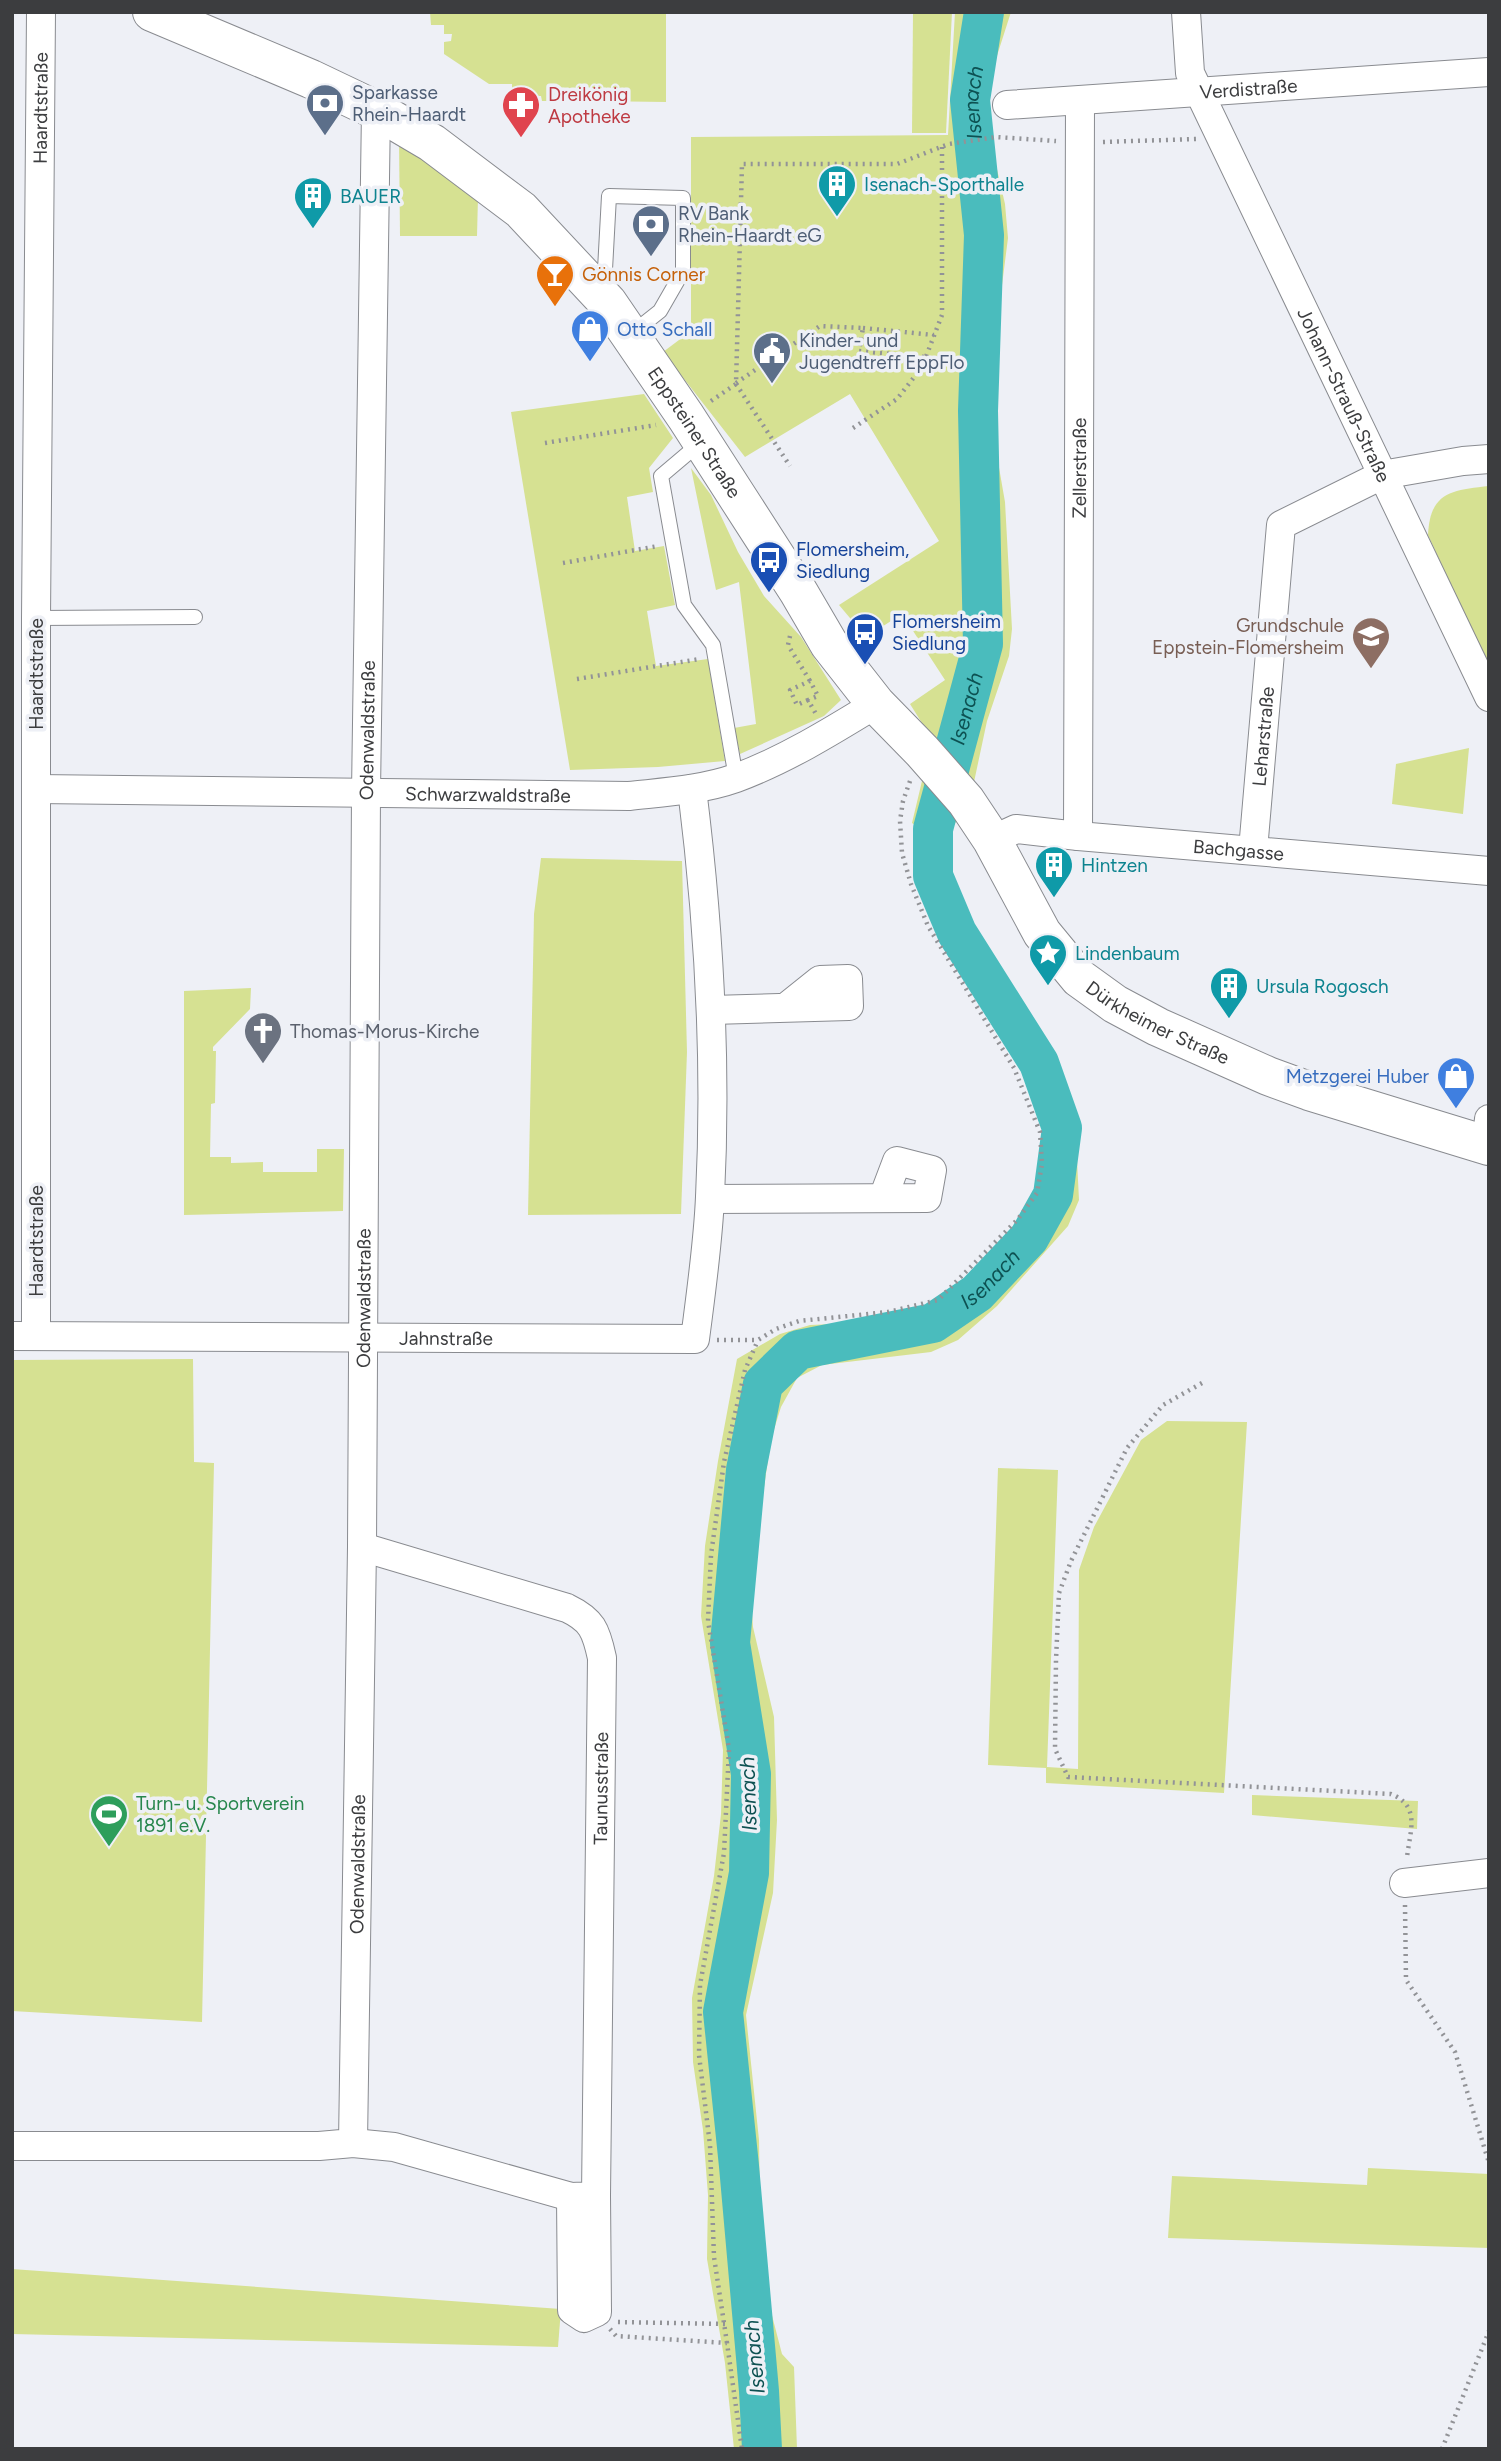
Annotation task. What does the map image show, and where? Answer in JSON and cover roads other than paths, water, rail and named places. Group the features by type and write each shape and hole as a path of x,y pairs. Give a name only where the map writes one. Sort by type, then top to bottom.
{"main road":[{"name":"Eppsteiner Straße","path":"152,12 311,79 376,110 432,143 521,210 603,297 694,429 798,591 828,644 876,704 926,756"},
{"name":"Dürkheimer Straße","path":"926,756 966,801 992,840 1042,933 1079,978 1115,1004 1158,1027 1309,1091 1488,1137"}],"street":[{"name":"Haardtstraße","path":"24,1336 36,789 41,12"},
{"name":"Johann-Strauß-Straße","path":"1186,12 1190,73 1489,697"},
{"name":"Verdistraße","path":"1007,105 1200,94 1489,72"},
{"name":"Zellerstraße","path":"1078,836 1080,102"},
{"name":"Odenwaldstraße","path":"353,2143 362,1547 366,792 376,110"},
{"path":"1382,475 1489,459"},
{"name":"Leharstraße","path":"1253,850 1281,525 1382,475"},
{"name":"Schwarzwaldstraße","path":"36,789 629,796 692,789 736,778 790,753 876,704"},
{"path":"692,789 708,929 712,1010 710,1199 883,1198"},
{"name":"Bachgasse","path":"992,840 1016,828 1078,836 1489,871"},
{"path":"712,1010 785,1008"},
{"name":"Jahnstraße","path":"24,1336 695,1339 710,1199"},
{"name":"Taunusstraße","path":"362,1547 567,1608 585,1617 597,1635 602,1672 583,2197 600,2317"},
{"path":"1404,1883 1489,1873"},
{"path":"12,2146 319,2146 353,2143 394,2147 583,2197"}],"lane":[{"path":"603,297 609,196 683,198 683,271 660,311 630,335"},
{"path":"694,429 661,476 684,605 713,645 736,778"},
{"path":"36,618 195,617"}],"waterway":[{"name":"Isenach","path":"762,2449 739,2166 723,2012 749,1873 751,1774 730,1643 746,1470 763,1384 798,1350 933,1323 977,1293 1029,1238 1053,1195 1062,1128 1039,1063 957,933 933,876 933,829 983,644 978,411 984,235 970,100 984,12"}],"place":[{"name":"Sparkasse Rhein-Haardt","path":"325,137"},
{"name":"Dreikönig Apotheke","path":"521,139"},
{"name":"Isenach-Sporthalle","path":"837,218"},
{"name":"BAUER","path":"313,230"},
{"name":"RV Bank Rhein-Haardt eG","path":"651,258"},
{"name":"Gönnis Corner","path":"555,308"},
{"name":"Otto Schall","path":"590,363"},
{"name":"Kinder- und Jugendtreff EppFlo","path":"772,385"},
{"name":"Flomersheim, Siedlung","path":"769,594"},
{"name":"Flomersheim Siedlung","path":"865,666"},
{"name":"Grundschule Eppstein-Flomersheim","path":"1371,670"},
{"name":"Hintzen","path":"1054,899"},
{"name":"Lindenbaum","path":"1048,987"},
{"name":"Ursula Rogosch","path":"1229,1020"},
{"name":"Thomas-Morus-Kirche","path":"263,1065"},
{"name":"Metzgerei Huber","path":"1456,1110"},
{"name":"Turn- u. Sportverein 1891 e.V.","path":"109,1848"}]}
